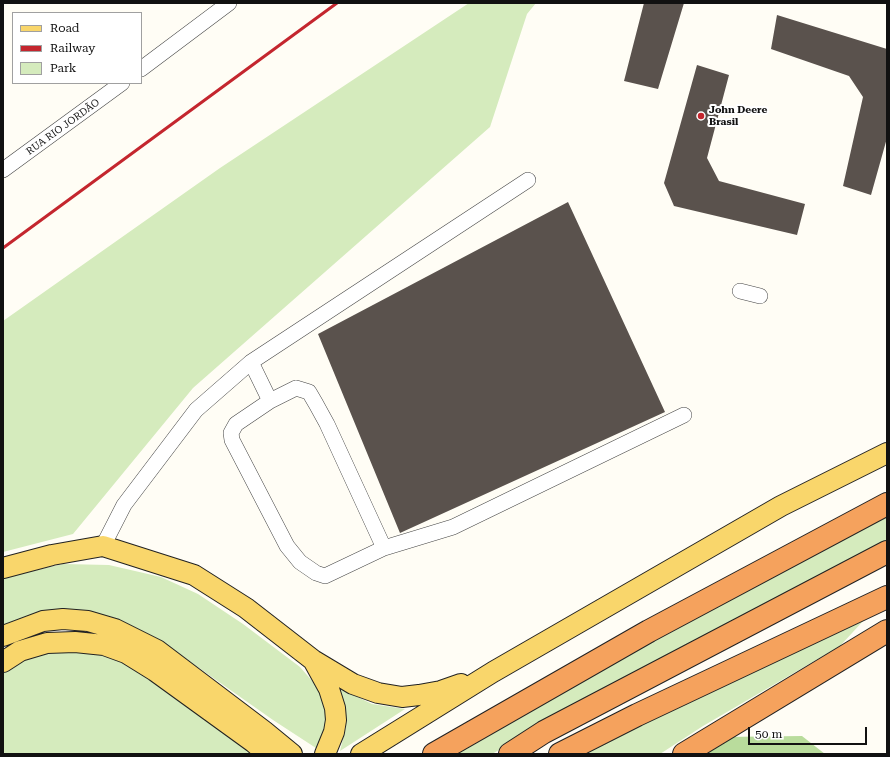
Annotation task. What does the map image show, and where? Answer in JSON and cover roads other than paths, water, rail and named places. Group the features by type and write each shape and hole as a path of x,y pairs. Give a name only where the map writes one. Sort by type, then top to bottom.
{"highway":[{"path":"434,754 649,631 887,504"},
{"path":"510,754 544,732 887,552"},
{"path":"560,754 637,715 887,597"},
{"path":"684,754 887,631"}],"main road":[{"path":"361,754 493,672 780,506 887,453"},
{"path":"3,568 52,555 103,546 194,575 246,608 313,660 353,684 378,693 402,697 441,691 493,672"},
{"path":"3,636 43,621 63,619 88,621 115,629 157,650 261,742"},
{"path":"3,662 20,651 47,643 75,642 104,645 126,653 261,742 292,754"},
{"path":"313,660 329,689 335,708 336,720 334,732 325,754"}],"street":[{"path":"142,68 228,3"},
{"name":"RUA RIO JORDÃO","path":"3,170 121,84"},
{"path":"103,546 124,505 196,410 251,362 528,180"},
{"path":"740,291 760,296"},
{"path":"251,362 270,401"},
{"path":"384,548 327,424 309,392 296,388 270,401 236,424 231,433 232,440 287,546 300,562 316,573 325,576 384,548 452,526 684,415"}],"railway":[{"path":"3,248 337,3"}],"place":[{"name":"John Deere Brasil","path":"701,116"}]}
